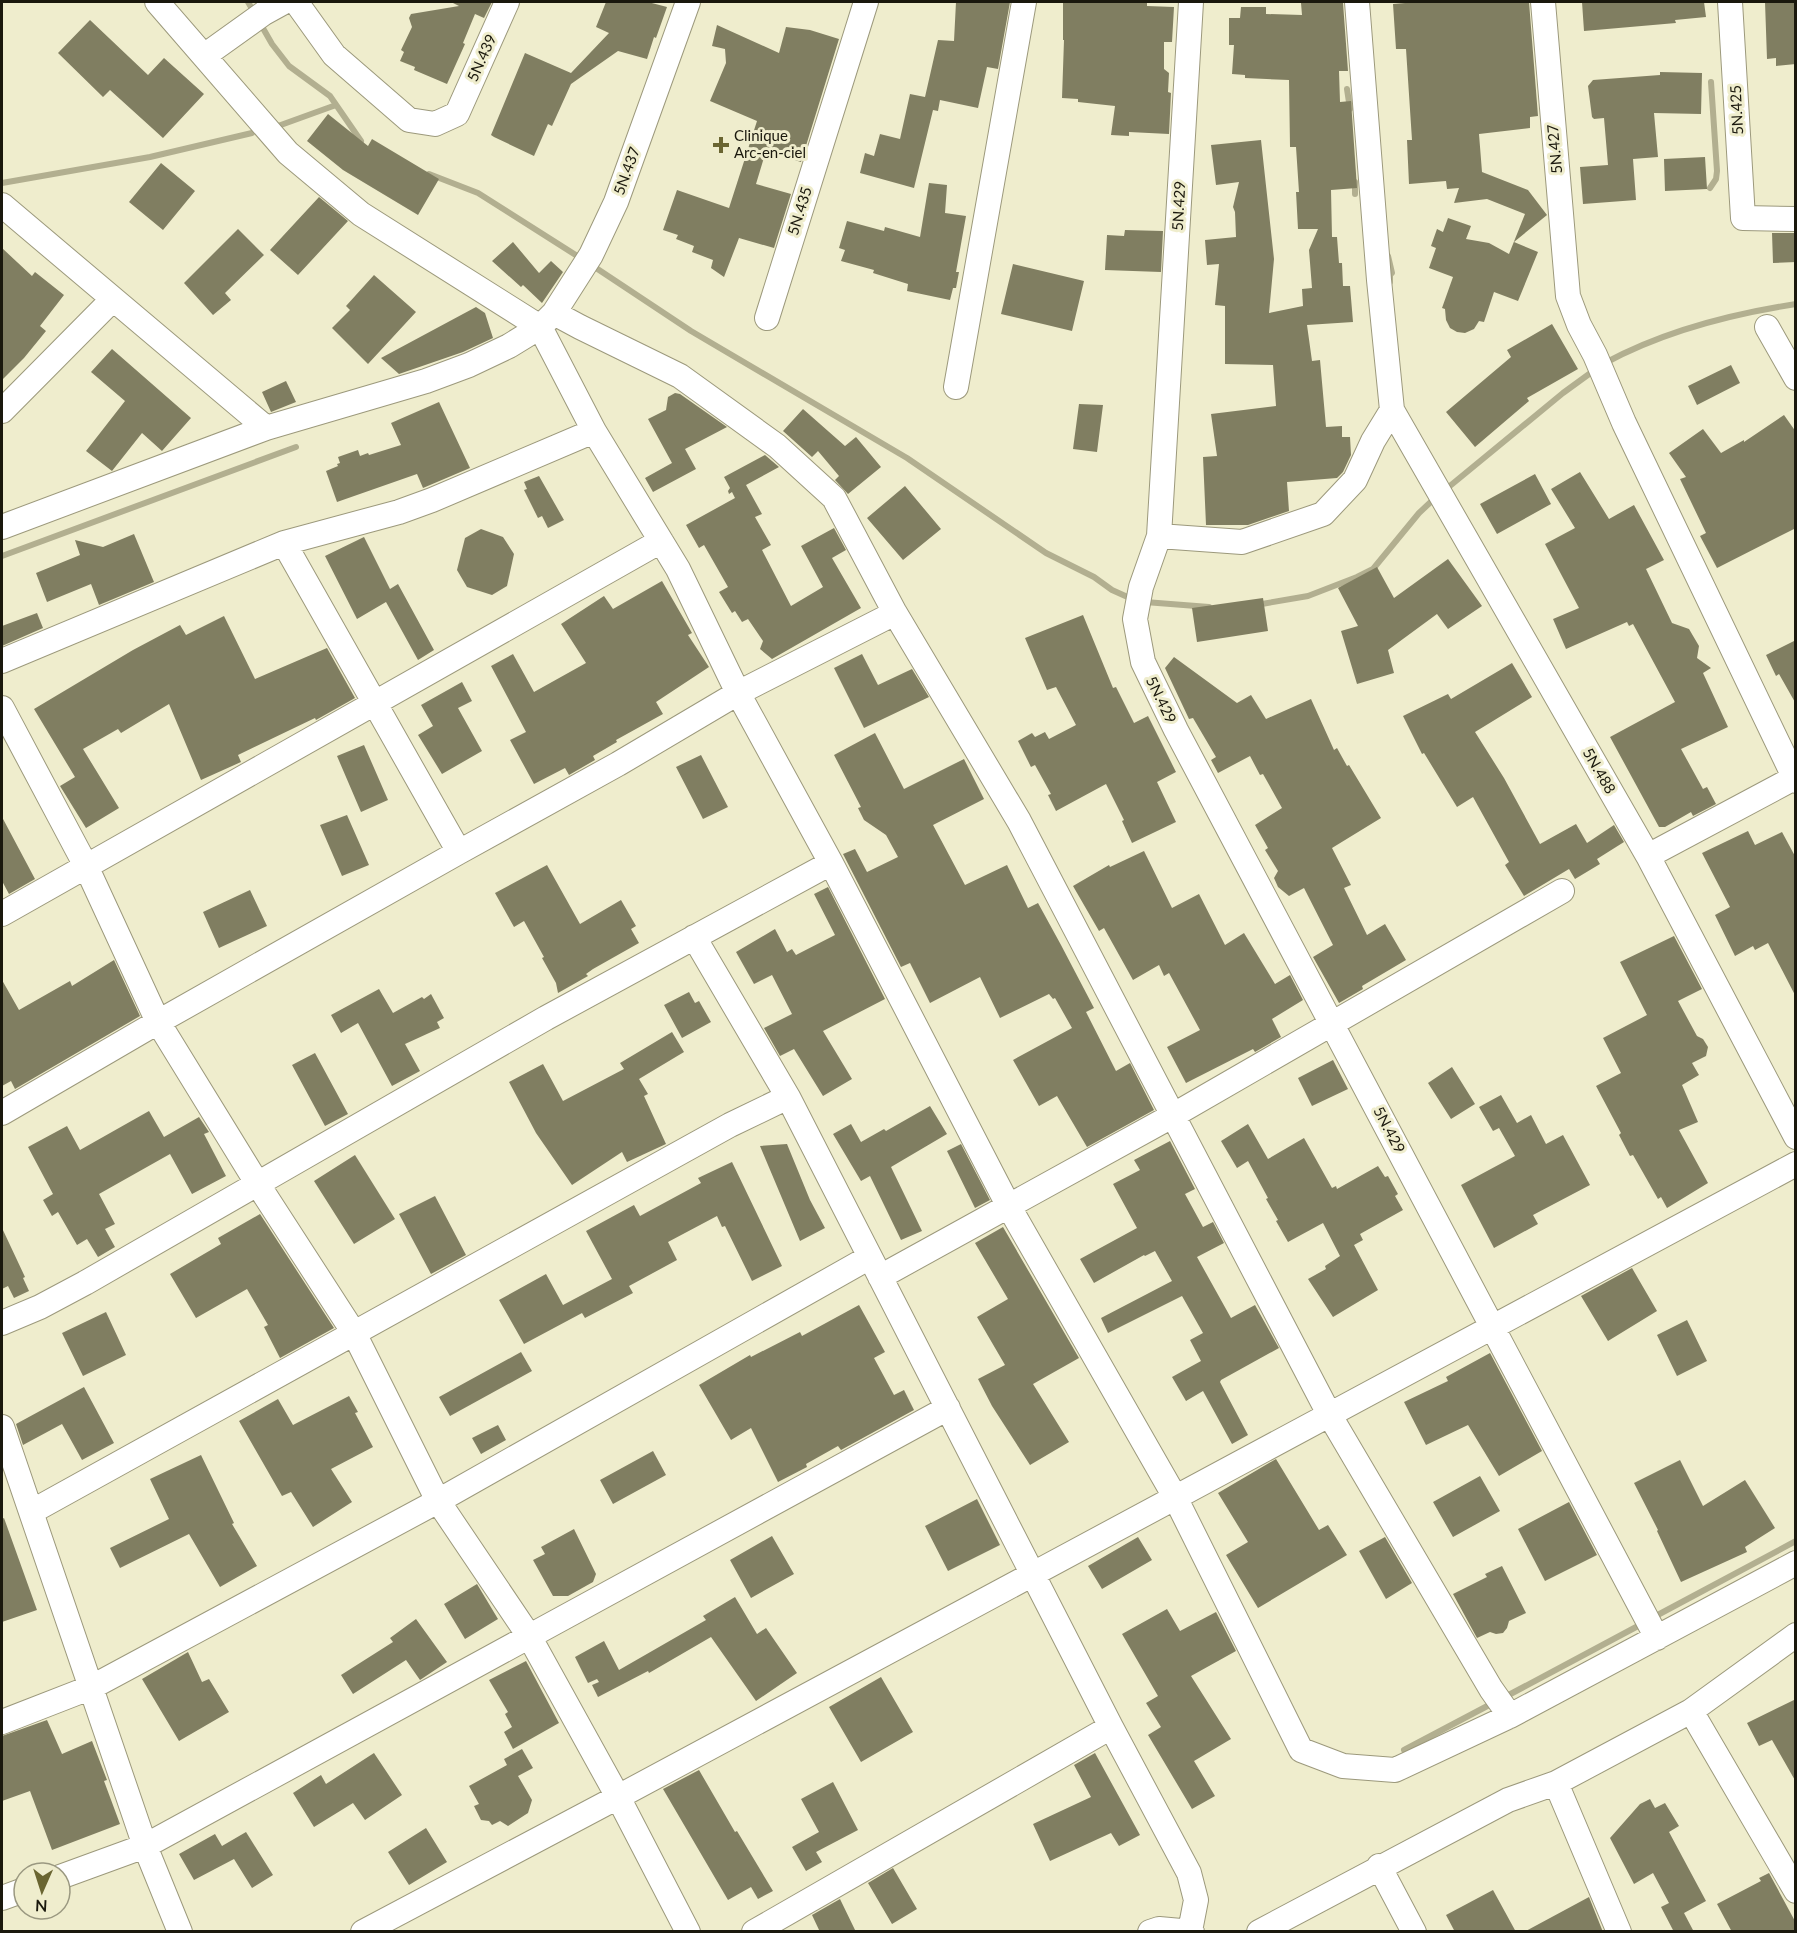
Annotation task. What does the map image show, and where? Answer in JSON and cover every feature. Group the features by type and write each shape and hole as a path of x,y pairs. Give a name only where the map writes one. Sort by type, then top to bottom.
{"street":[{"path":"157,2 288,153 361,214 547,320 680,376 777,446 834,498 895,613 1018,820 1329,1414 1491,1689 1510,1716"},
{"name":"5N.439","path":"284,8 409,120 435,124 457,114 507,2"},
{"name":"5N.437","path":"547,320 591,255 616,202 688,2"},
{"name":"5N.435","path":"767,318 866,2"},
{"path":"956,387 1024,2"},
{"name":"5N.429","path":"1191,2 1159,536 1141,587 1135,619 1143,662 1176,730 1657,1638"},
{"path":"1159,536 1242,542 1323,514 1354,480 1373,441 1392,410 1379,280 1357,2"},
{"name":"5N.427","path":"1543,2 1568,296 1624,423 1795,779"},
{"name":"5N.425","path":"1730,2 1743,219 1796,219"},
{"path":"204,56 284,8"},
{"path":"2,205 266,428"},
{"path":"2,411 113,299"},
{"path":"2,527 266,428 426,381 469,365 509,346 547,320"},
{"path":"547,320 594,431 678,569 738,693 831,864 1008,1205 1175,1497 1301,1750 1342,1766 1395,1770 1510,1716 1796,1563"},
{"path":"1767,327 1796,378"},
{"name":"5N.488","path":"1392,410 1648,856 1796,1137"},
{"path":"2,661 284,543 399,512 594,431"},
{"path":"2,914 661,541"},
{"path":"284,543 459,852"},
{"path":"2,1113 158,1022 618,764 738,693 895,613"},
{"path":"2,708 86,866 158,1022 257,1183 354,1333 438,1501 529,1636 618,1797 688,1932"},
{"path":"1648,856 1795,779"},
{"path":"2,1323 85,1283 546,1018 831,864"},
{"path":"2,1722 92,1687 875,1267 1008,1205 1172,1116 1562,891"},
{"path":"694,937 788,1097 1111,1727 1189,1873 1196,1900 1191,1931 1159,1929 1150,1932"},
{"path":"32,1512 719,1131 788,1097"},
{"path":"363,1932 1796,1164"},
{"path":"72,1873 145,1846 948,1408"},
{"path":"2,1427 145,1846 180,1932"},
{"path":"1259,1932 1379,1866 1508,1800 1556,1783 1691,1711 1796,1635"},
{"path":"1691,1711 1796,1892"},
{"path":"754,1932 1111,1727"},
{"path":"1556,1783 1618,1932"},
{"path":"1379,1866 1414,1932"}],"building":[{"path":"451,2 492,2 484,18 475,14 463,43 465,44 447,84 414,70 415,67 400,61 404,52 401,50 412,27 409,18 411,14 459,6"},
{"path":"606,2 648,2 667,7 647,59 618,51 571,84 552,126 548,124 534,156 491,135 525,53 571,73 609,33 596,27"},
{"path":"956,2 1010,2 998,69 987,67 978,108 940,100 938,111 933,110 914,188 860,173 865,153 874,156 880,134 900,139 910,94 925,97 938,40 954,41"},
{"path":"1063,2 1147,2 1147,6 1174,7 1172,42 1164,42 1164,69 1169,73 1168,92 1171,93 1169,134 1129,132 1129,136 1111,135 1115,106 1062,98"},
{"path":"1405,2 1529,2 1538,116 1530,117 1530,128 1479,134 1482,172 1528,190 1547,215 1514,242 1538,252 1518,301 1494,292 1484,322 1479,321 1474,329 1465,333 1450,328 1446,320 1445,309 1442,308 1453,277 1429,268 1436,248 1431,246 1437,229 1443,232 1448,218 1471,226 1466,239 1489,243 1509,254 1525,214 1487,199 1454,203 1459,188 1447,189 1446,181 1409,184 1407,140 1412,140 1406,49 1396,49 1393,4"},
{"path":"1582,2 1704,2 1706,17 1675,20 1676,23 1584,31"},
{"path":"1765,2 1796,2 1796,64 1776,66 1776,58 1767,59"},
{"path":"1301,3 1343,3 1348,71 1339,71 1340,102 1351,101 1357,188 1331,190 1332,237 1337,237 1339,263 1342,263 1343,286 1350,286 1353,322 1307,325 1312,361 1320,360 1326,427 1342,426 1342,437 1350,437 1351,455 1343,472 1337,478 1287,482 1289,511 1248,525 1206,525 1203,457 1217,456 1211,414 1276,406 1273,365 1225,364 1225,306 1215,305 1219,264 1207,265 1205,240 1236,237 1233,207 1239,182 1216,185 1211,145 1261,140 1274,259 1269,313 1303,306 1302,289 1312,288 1309,250 1318,229 1298,229 1296,192 1299,192 1296,147 1290,147 1289,80 1245,78 1245,75 1232,74 1234,45 1229,45 1229,18 1240,18 1241,7 1266,7 1266,14 1302,15"},
{"path":"90,20 148,75 164,58 204,94 163,138 110,90 103,97 58,53"},
{"path":"717,25 779,53 786,27 810,30 839,39 801,162 766,151 756,184 791,194 774,248 739,238 724,277 711,268 713,260 692,252 694,246 676,239 678,235 663,230 677,190 729,208 757,121 710,101 726,63 725,49 712,46"},
{"path":"1660,72 1702,73 1701,114 1654,113 1658,157 1633,159 1636,200 1583,204 1580,167 1608,165 1604,118 1594,119 1592,117 1588,86 1593,80 1660,75"},
{"path":"328,114 368,146 372,139 439,179 418,215 343,170 307,141"},
{"path":"1705,157 1707,189 1665,191 1664,159"},
{"path":"161,163 195,191 163,230 129,202"},
{"path":"929,183 947,185 945,213 966,216 956,272 959,272 956,288 953,288 950,300 907,291 908,284 873,273 874,270 841,261 845,250 839,248 847,221 884,231 885,227 920,237"},
{"path":"319,197 348,221 298,275 270,250"},
{"path":"238,229 264,255 225,293 231,300 213,315 184,283"},
{"path":"1125,230 1163,231 1161,272 1105,270 1107,235 1124,236"},
{"path":"1772,233 1796,233 1796,262 1773,263"},
{"path":"513,242 539,273 551,261 563,272 542,303 492,261"},
{"path":"2,248 32,276 35,272 64,295 40,326 46,331 2,380"},
{"path":"1013,264 1084,281 1072,331 1001,314"},
{"path":"374,275 416,312 368,364 332,328 350,310 346,306"},
{"path":"476,307 485,313 493,338 463,352 399,374 381,358"},
{"path":"1552,324 1578,369 1527,398 1529,401 1475,447 1446,412 1511,357 1507,350"},
{"path":"112,349 191,418 162,451 142,433 112,471 86,451 125,401 91,372"},
{"path":"1731,365 1740,383 1697,405 1688,386"},
{"path":"286,381 296,402 271,412 262,392"},
{"path":"675,393 680,394 727,427 685,449 696,469 653,492 645,478 672,463 648,419 666,410 668,397"},
{"path":"439,402 470,468 423,488 417,474 337,502 326,471 338,466 337,464 340,463 338,457 358,450 360,456 368,453 369,455 401,445 391,423"},
{"path":"1079,404 1103,405 1097,452 1073,449"},
{"path":"803,409 845,446 856,437 881,467 848,494 835,480 839,476 818,451 812,457 783,431"},
{"path":"1784,415 1796,432 1796,528 1717,568 1700,536 1706,533 1680,479 1686,477 1669,453 1703,429 1721,453 1744,440 1744,442"},
{"path":"765,455 779,467 746,485 762,514 755,517 771,545 762,550 791,606 823,587 801,546 834,528 846,550 832,558 861,608 772,659 760,649 763,641 748,619 742,622 735,611 732,613 719,592 728,587 704,545 699,548 686,525 735,498 732,492 729,494 730,488 724,477"},
{"path":"1580,472 1609,519 1634,505 1664,560 1646,569 1672,623 1689,629 1699,646 1697,658 1711,668 1703,673 1728,727 1681,749 1703,789 1707,787 1716,804 1693,816 1691,812 1665,827 1659,827 1610,737 1675,702 1633,624 1629,626 1627,622 1566,649 1553,619 1579,608 1545,544 1575,528 1551,489"},
{"path":"1535,474 1551,504 1497,534 1480,504"},
{"path":"539,476 564,520 548,528 542,516 538,518 524,490 527,489 524,482"},
{"path":"905,486 941,529 903,560 867,518"},
{"path":"481,529 503,537 514,554 507,586 492,595 467,587 457,570 465,538"},
{"path":"134,534 154,582 99,605 91,584 47,602 36,573 80,555 75,540 103,547"},
{"path":"364,537 390,589 398,584 434,650 418,660 386,602 357,619 325,556"},
{"path":"1448,559 1482,606 1448,629 1437,614 1388,650 1394,673 1357,684 1341,631 1358,626 1338,588 1377,567 1394,598"},
{"path":"662,581 692,633 688,635 709,667 656,702 663,714 616,740 617,742 593,756 595,760 569,775 565,768 534,784 510,740 526,732 491,666 513,654 534,692 586,663 561,624 604,596 613,609"},
{"path":"1263,598 1268,631 1197,642 1192,608"},
{"path":"37,613 43,628 2,646 2,626"},
{"path":"1083,615 1113,688 1116,687 1134,723 1148,716 1176,772 1157,782 1176,822 1132,843 1122,821 1124,820 1106,784 1056,811 1048,795 1051,794 1035,765 1031,767 1018,741 1032,733 1035,737 1045,732 1049,739 1076,725 1056,687 1047,690 1025,638"},
{"path":"224,616 255,679 327,648 355,698 316,720 315,718 238,755 241,762 201,780 169,704 121,733 118,729 83,749 119,808 86,828 60,786 75,777 34,709 180,625 186,635"},
{"path":"1796,640 1796,704 1779,674 1776,676 1766,655"},
{"path":"862,654 878,685 912,669 929,697 864,728 834,668"},
{"path":"1174,657 1237,703 1251,695 1266,719 1311,699 1334,750 1337,748 1347,766 1349,765 1381,818 1332,848 1351,885 1344,888 1367,935 1385,924 1406,960 1362,986 1363,989 1339,1003 1313,957 1333,945 1304,888 1289,896 1278,887 1274,878 1278,871 1265,850 1268,848 1255,825 1282,808 1250,756 1218,773 1211,760 1216,757 1193,718 1189,719 1165,668"},
{"path":"1512,663 1532,697 1475,732 1504,778 1540,844 1576,824 1587,843 1614,825 1624,842 1597,859 1600,864 1575,879 1569,869 1524,896 1505,865 1509,862 1473,797 1457,807 1424,753 1422,754 1403,716 1448,694 1451,699"},
{"path":"462,682 472,701 458,708 482,751 442,774 418,735 433,726 421,705"},
{"path":"875,733 904,789 964,759 984,799 933,825 965,885 1007,865 1028,908 1038,903 1061,945 1094,1008 1086,1012 1116,1071 1130,1063 1154,1110 1087,1147 1057,1096 1039,1106 1013,1060 1072,1028 1055,998 1053,999 1049,994 1000,1018 980,977 930,1003 910,963 901,967 843,854 855,849 867,872 898,857 886,835 864,820 858,808 861,807 834,755"},
{"path":"364,745 388,800 361,812 337,756"},
{"path":"701,755 728,807 703,819 676,767"},
{"path":"347,815 369,865 342,876 320,825"},
{"path":"2,817 35,879 9,894 2,881"},
{"path":"1748,831 1755,845 1782,832 1796,858 1796,997 1768,943 1755,950 1753,946 1735,956 1715,915 1730,907 1702,853"},
{"path":"1144,851 1172,908 1199,894 1225,945 1244,933 1275,984 1290,975 1303,1000 1272,1019 1281,1037 1255,1052 1253,1049 1186,1083 1167,1047 1200,1030 1169,973 1164,976 1159,965 1133,980 1104,928 1099,931 1073,886 1109,865 1110,867"},
{"path":"547,865 580,924 621,900 636,926 631,929 639,943 593,969 586,974 588,976 558,993 556,983 542,958 544,957 524,921 514,927 495,893"},
{"path":"828,887 885,999 823,1031 852,1079 823,1096 794,1049 780,1056 764,1028 792,1014 772,975 754,984 736,952 775,929 787,952 792,949 796,955 835,935 814,894"},
{"path":"250,890 267,926 219,948 203,912"},
{"path":"1674,936 1702,989 1678,1001 1697,1036 1703,1039 1708,1047 1706,1056 1692,1063 1699,1075 1682,1085 1698,1122 1679,1130 1708,1183 1667,1208 1661,1197 1658,1199 1633,1155 1630,1156 1619,1135 1621,1133 1596,1086 1621,1073 1603,1038 1647,1015 1620,962"},
{"path":"114,960 140,1016 15,1089 11,1081 2,1086 2,980 19,1010 70,981 72,986"},
{"path":"379,989 393,1013 431,994 444,1018 437,1022 440,1028 405,1044 420,1071 392,1086 358,1023 341,1033 331,1015"},
{"path":"689,992 695,1003 699,1001 711,1022 682,1038 664,1005"},
{"path":"672,1032 684,1052 639,1079 648,1094 644,1096 666,1144 627,1162 622,1152 572,1185 536,1133 509,1082 543,1064 563,1101 624,1069 620,1063"},
{"path":"315,1053 348,1114 325,1126 292,1065"},
{"path":"1333,1060 1348,1089 1312,1106 1298,1078"},
{"path":"1452,1067 1475,1104 1451,1119 1428,1083"},
{"path":"1501,1095 1517,1123 1531,1115 1546,1144 1563,1135 1590,1185 1533,1215 1538,1224 1494,1248 1461,1185 1515,1156 1499,1128 1493,1131 1479,1107"},
{"path":"930,1106 947,1134 891,1167 922,1231 901,1240 870,1176 861,1181 833,1134 851,1124 861,1142 884,1129 886,1131"},
{"path":"149,1111 164,1137 199,1117 209,1132 204,1134 226,1176 192,1194 170,1154 99,1194 115,1224 105,1229 115,1247 98,1257 87,1239 77,1245 58,1212 52,1216 43,1200 53,1194 28,1147 67,1126 80,1150"},
{"path":"1248,1124 1268,1159 1304,1138 1332,1188 1336,1186 1337,1189 1378,1166 1385,1177 1388,1176 1398,1194 1395,1196 1403,1210 1360,1234 1363,1240 1354,1245 1378,1290 1333,1317 1308,1279 1326,1269 1325,1266 1340,1256 1323,1223 1288,1242 1248,1161 1237,1168 1221,1141"},
{"path":"1170,1141 1195,1189 1185,1194 1203,1227 1213,1222 1224,1243 1197,1257 1231,1318 1255,1305 1279,1348 1220,1382 1248,1435 1232,1444 1203,1391 1186,1401 1172,1377 1201,1361 1190,1340 1203,1333 1182,1296 1108,1333 1101,1318 1172,1281 1155,1251 1094,1283 1080,1259 1137,1228 1113,1184 1140,1170 1134,1160"},
{"path":"787,1144 810,1200 825,1228 800,1241 760,1146"},
{"path":"961,1144 990,1200 975,1208 947,1151"},
{"path":"355,1155 395,1219 354,1244 314,1181"},
{"path":"732,1162 782,1266 752,1281 725,1226 722,1227 717,1216 668,1242 677,1260 629,1286 633,1293 585,1318 582,1313 524,1344 499,1300 546,1274 563,1305 612,1279 586,1231 634,1205 640,1216 701,1183 698,1178"},
{"path":"435,1196 466,1255 431,1274 399,1214"},
{"path":"260,1214 334,1328 280,1358 264,1327 268,1325 247,1289 196,1318 170,1274 221,1244 218,1238"},
{"path":"1003,1227 1079,1358 1033,1384 1069,1442 1030,1465 992,1406 978,1379 1005,1365 977,1317 1008,1299 975,1243"},
{"path":"2,1228 25,1277 23,1278 29,1291 14,1298 8,1286 2,1289"},
{"path":"1632,1268 1657,1311 1608,1341 1581,1296"},
{"path":"859,1305 885,1352 874,1358 894,1395 904,1390 914,1410 841,1450 838,1446 806,1464 807,1467 778,1482 751,1428 731,1440 699,1385 750,1355 751,1357 800,1332 802,1336"},
{"path":"106,1312 126,1355 83,1376 62,1333"},
{"path":"1687,1320 1707,1361 1677,1376 1657,1335"},
{"path":"521,1352 532,1371 450,1416 439,1397"},
{"path":"1490,1353 1542,1451 1499,1476 1468,1425 1426,1445 1404,1402 1448,1381 1446,1377"},
{"path":"84,1387 114,1443 82,1460 62,1424 23,1445 16,1424"},
{"path":"349,1396 358,1412 355,1413 373,1447 331,1469 352,1502 313,1527 291,1492 282,1496 239,1421 278,1399 293,1425"},
{"path":"498,1425 506,1440 481,1454 472,1438"},
{"path":"653,1451 666,1475 613,1504 600,1480"},
{"path":"201,1455 234,1523 232,1524 257,1566 220,1587 189,1534 120,1568 110,1548 169,1519 150,1479"},
{"path":"1276,1459 1319,1530 1328,1525 1347,1555 1258,1608 1226,1555 1248,1542 1218,1493"},
{"path":"1680,1460 1703,1506 1745,1480 1775,1528 1745,1547 1747,1552 1681,1582 1634,1483"},
{"path":"1480,1476 1500,1511 1453,1537 1433,1502"},
{"path":"977,1499 1000,1545 948,1571 925,1526"},
{"path":"1569,1502 1597,1555 1545,1581 1518,1529"},
{"path":"4,1518 37,1610 2,1622 2,1519"},
{"path":"574,1529 596,1574 593,1582 568,1596 553,1596 533,1560 545,1554 541,1547"},
{"path":"772,1536 794,1574 751,1598 730,1560"},
{"path":"1138,1537 1152,1560 1102,1589 1088,1566"},
{"path":"1385,1537 1412,1583 1386,1599 1359,1551"},
{"path":"1502,1566 1526,1613 1509,1621 1503,1633 1490,1632 1477,1638 1453,1594 1487,1577 1485,1574"},
{"path":"477,1584 498,1619 465,1639 444,1604"},
{"path":"735,1597 757,1634 766,1628 797,1673 756,1701 711,1637 649,1673 648,1671 598,1697 592,1685 599,1682 597,1679 588,1683 575,1657 604,1641 619,1670 706,1620 703,1616"},
{"path":"1167,1609 1180,1631 1216,1612 1236,1651 1191,1676 1231,1739 1194,1761 1215,1796 1192,1809 1148,1735 1161,1727 1146,1703 1158,1696 1122,1634"},
{"path":"416,1619 447,1662 420,1680 406,1660 353,1694 341,1675 393,1642 390,1638"},
{"path":"188,1652 202,1682 209,1679 229,1712 179,1741 142,1679"},
{"path":"526,1661 559,1723 513,1749 504,1732 512,1727 505,1714 508,1712 489,1680"},
{"path":"881,1677 913,1732 861,1762 829,1707"},
{"path":"1796,1699 1796,1782 1772,1740 1759,1746 1747,1723"},
{"path":"47,1720 62,1754 92,1741 120,1824 52,1850 30,1791 2,1801 2,1736"},
{"path":"522,1749 533,1768 518,1776 532,1800 528,1813 508,1826 500,1821 492,1825 489,1821 481,1820 474,1806 479,1804 469,1786 507,1765 504,1759"},
{"path":"374,1753 402,1795 365,1820 353,1803 314,1827 293,1793 321,1775 326,1784"},
{"path":"1095,1753 1140,1835 1119,1846 1111,1833 1050,1861 1033,1824 1091,1797 1074,1765"},
{"path":"699,1770 773,1891 758,1899 751,1887 728,1900 663,1789"},
{"path":"833,1782 858,1830 816,1852 822,1862 806,1871 792,1847 819,1832 801,1799"},
{"path":"1650,1799 1655,1808 1665,1803 1679,1826 1669,1832 1706,1901 1684,1913 1694,1932 1674,1932 1661,1907 1669,1903 1653,1873 1634,1884 1610,1838 1640,1804"},
{"path":"426,1828 447,1862 409,1885 388,1852"},
{"path":"246,1832 273,1875 252,1888 234,1859 194,1880 179,1854 215,1834 222,1846"},
{"path":"893,1868 917,1909 892,1924 868,1883"},
{"path":"1769,1873 1796,1923 1796,1932 1732,1932 1717,1904 1761,1881 1759,1878"},
{"path":"1493,1890 1516,1932 1455,1932 1446,1915"},
{"path":"1589,1897 1603,1932 1524,1932"},
{"path":"840,1899 856,1932 820,1932 812,1915"}],"waterway":[{"path":"248,2 255,14"},
{"path":"260,23 289,66 330,96 361,141"},
{"path":"1710,188 1716,179 1717,171 1711,82"},
{"path":"1347,89 1350,109"},
{"path":"278,126 336,105"},
{"path":"2,183 150,157 252,133"},
{"path":"429,174 478,193 582,259"},
{"path":"1355,182 1355,194"},
{"path":"1388,256 1392,273 1390,282"},
{"path":"590,264 691,331 907,458 1046,553 1132,599"},
{"path":"1605,363 1673,333 1747,313 1796,304"},
{"path":"1445,490 1563,393 1596,369"},
{"path":"2,556 296,447"},
{"path":"1256,605 1308,596 1373,569 1419,513 1435,498"},
{"path":"1145,602 1209,607"},
{"path":"1652,1618 1796,1541"},
{"path":"1503,1698 1638,1626"},
{"path":"1404,1750 1493,1703"}],"place":[{"name":"Clinique Arc-en-ciel","path":"721,145"}]}
